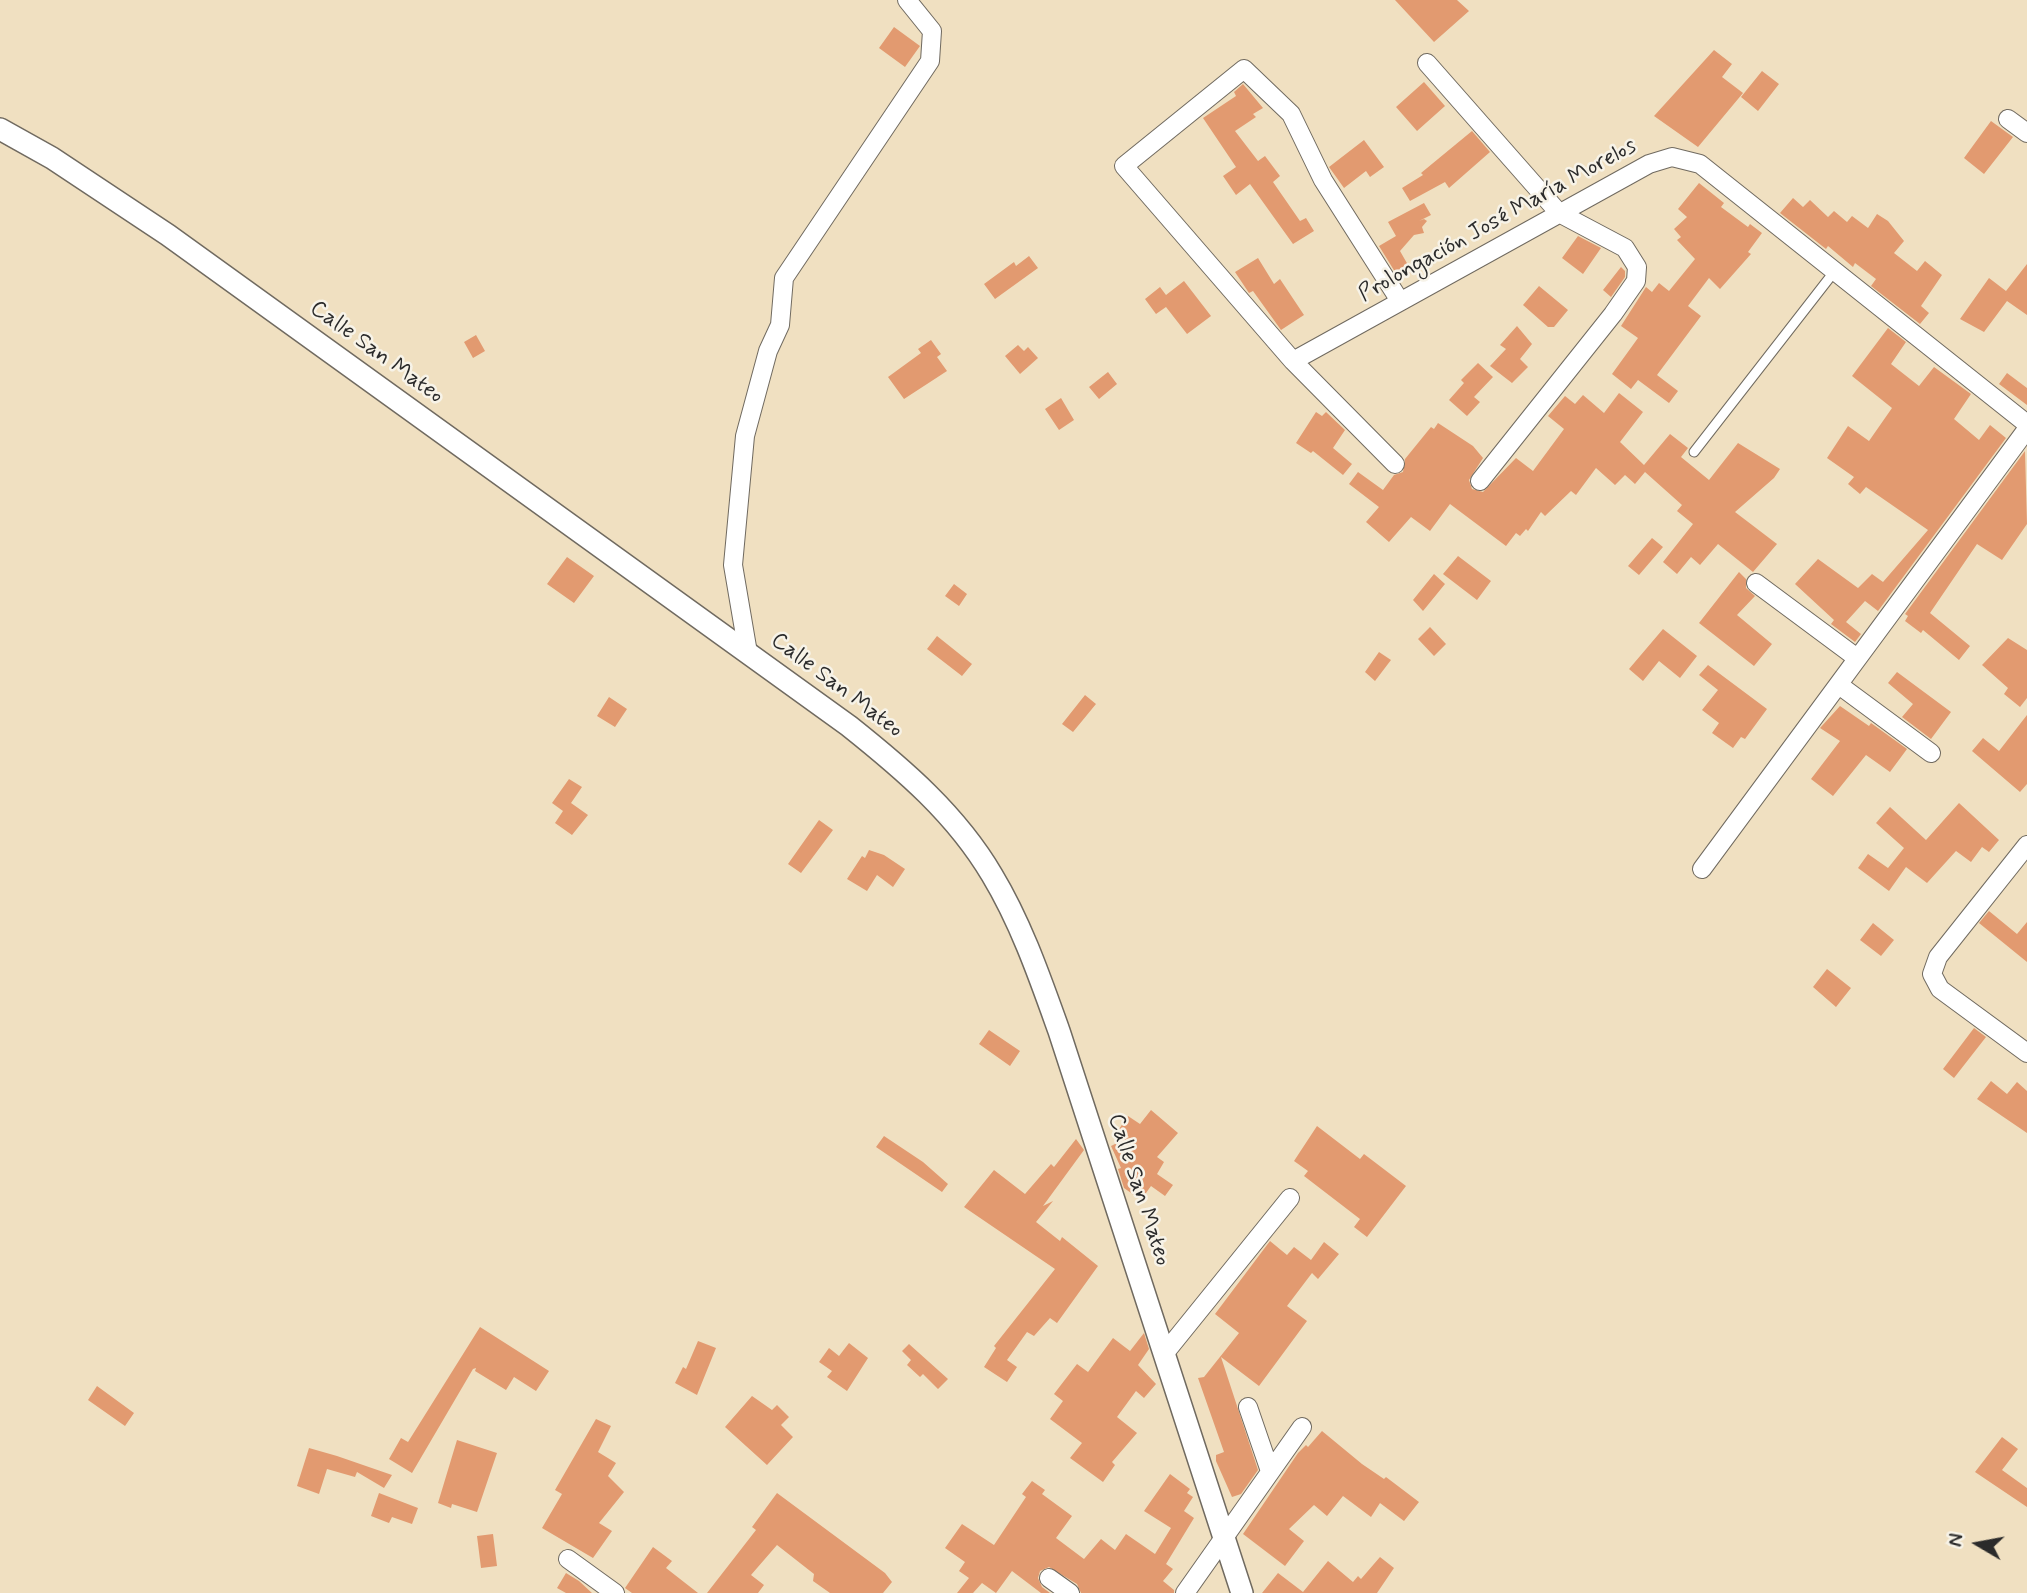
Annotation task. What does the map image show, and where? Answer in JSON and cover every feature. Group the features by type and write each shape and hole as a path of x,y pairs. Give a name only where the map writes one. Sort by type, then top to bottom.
{"street":[{"path":"748,653 733,565 745,436 768,351 780,325 784,278 930,61 932,31 907,0"},
{"path":"1427,63 1559,213 1625,248 1637,267 1636,281 1480,481"},
{"path":"1395,464 1293,361 1124,166 1244,69 1291,114 1323,180 1401,302"},
{"path":"2008,119 2027,133"},
{"name":"Calle San Mateo","path":"0,129 52,158 169,235 849,726 935,800 992,874 1014,916 1059,1031 1242,1593"},
{"name":"Prolongación José María Morelos","path":"1293,361 1649,164 1672,157 1700,164 2027,427"},
{"path":"1702,869 2027,427"},
{"path":"1756,583 1857,659"},
{"path":"1839,685 1931,753"},
{"path":"2027,845 1938,957 1933,974 1940,989 2027,1053"},
{"path":"1164,1354 1290,1198"},
{"path":"1248,1407 1270,1471"},
{"path":"1185,1593 1302,1427"},
{"path":"568,1559 615,1593"},
{"path":"1049,1578 1070,1593"}],"lane":[{"path":"1694,452 1834,272"}],"building":[{"path":"1395,0 1457,0 1469,11 1434,42"},
{"path":"894,27 920,46 905,67 879,48"},
{"path":"1714,50 1732,64 1722,77 1743,93 1698,147 1654,116"},
{"path":"1762,71 1779,84 1758,111 1741,97"},
{"path":"1424,82 1445,106 1417,131 1396,107"},
{"path":"1243,84 1263,108 1253,114 1256,117 1235,131 1258,161 1265,156 1280,176 1273,182 1300,221 1306,218 1314,231 1293,244 1250,184 1236,195 1223,176 1236,167 1203,118 1236,96 1234,92"},
{"path":"1991,121 2013,137 1984,174 1964,158"},
{"path":"1472,131 1490,152 1449,188 1445,182 1410,201 1402,188 1423,175 1421,173"},
{"path":"1364,140 1384,167 1370,177 1366,171 1344,188 1329,167"},
{"path":"1699,183 1724,203 1721,207 1748,227 1750,224 1762,233 1748,252 1751,254 1720,289 1709,278 1688,306 1701,316 1657,375 1678,391 1669,403 1638,380 1631,389 1612,374 1638,338 1621,326 1646,287 1652,292 1659,283 1669,291 1695,259 1677,240 1681,237 1674,229 1687,217 1678,209"},
{"path":"1793,198 1803,207 1810,200 1828,217 1834,211 1847,222 1852,216 1868,228 1877,214 1888,221 1904,241 1894,253 1917,271 1925,261 1942,275 1921,306 1929,313 1920,324 1871,286 1876,279 1855,263 1853,267 1828,246 1826,249 1780,213"},
{"path":"1424,203 1431,215 1419,221 1427,221 1422,227 1424,233 1414,235 1400,251 1412,272 1400,280 1379,246 1396,236 1388,222"},
{"path":"1578,236 1601,248 1583,274 1562,258"},
{"path":"1029,256 1038,268 995,299 984,284 1014,262 1016,266"},
{"path":"1258,258 1274,284 1280,279 1304,315 1281,330 1253,291 1249,293 1235,272"},
{"path":"2027,264 2027,315 2007,301 1984,332 1960,319 1989,278 2006,291"},
{"path":"1621,267 1625,271 1625,277 1611,297 1603,290"},
{"path":"1184,281 1211,316 1187,334 1166,307 1156,314 1145,299 1160,287 1166,295"},
{"path":"1539,286 1568,310 1554,327 1548,327 1523,305"},
{"path":"1517,326 1532,344 1520,359 1528,367 1512,383 1490,366 1506,349 1500,345"},
{"path":"1888,328 1906,342 1891,364 1919,386 1934,367 1971,394 1954,419 1979,440 1990,425 2006,438 1878,611 1865,601 1846,622 1861,634 1855,642 1831,624 1834,620 1795,584 1818,559 1858,588 1872,574 1883,582 1928,530 1866,487 1860,494 1848,484 1854,477 1827,458 1848,426 1869,441 1892,408 1852,376"},
{"path":"476,335 485,351 473,358 464,342"},
{"path":"931,340 941,354 937,357 947,371 904,399 888,377 921,353 918,349"},
{"path":"1018,345 1024,351 1028,347 1038,358 1020,374 1005,356"},
{"path":"1478,363 1493,377 1474,397 1480,402 1467,416 1449,400 1464,383 1461,380"},
{"path":"1108,372 1117,384 1099,399 1089,387"},
{"path":"2007,373 2027,388 2027,405 1999,384"},
{"path":"1619,393 1643,412 1620,442 1644,465 1670,434 1688,448 1681,457 1709,480 1738,443 1780,469 1774,478 1735,512 1777,544 1753,572 1718,544 1700,565 1691,557 1677,574 1663,562 1693,524 1677,511 1682,505 1645,472 1635,484 1625,475 1615,485 1596,468 1576,495 1571,491 1545,516 1541,512 1528,531 1526,529 1520,536 1516,533 1506,546 1450,504 1430,531 1411,517 1389,542 1366,522 1379,507 1349,484 1358,472 1383,490 1394,475 1403,472 1405,459 1431,427 1434,429 1438,423 1473,446 1483,458 1469,480 1472,489 1483,492 1516,458 1533,471 1564,429 1548,416 1565,396 1575,404 1583,395 1604,413"},
{"path":"1061,398 1074,420 1059,430 1045,409"},
{"path":"1316,412 1322,416 1326,412 1345,430 1333,448 1352,464 1343,475 1313,451 1311,453 1296,443"},
{"path":"2025,451 2027,524 2002,560 1977,544 1930,613 1970,646 1959,660 1923,630 1921,633 1905,621 1908,616 1905,614"},
{"path":"1652,538 1663,547 1639,575 1628,566"},
{"path":"1458,556 1491,581 1477,600 1443,574"},
{"path":"567,557 594,576 574,603 547,584"},
{"path":"1739,572 1746,579 1746,588 1755,596 1737,615 1772,644 1754,666 1699,623"},
{"path":"1434,574 1445,584 1423,611 1413,600"},
{"path":"954,584 967,594 959,606 945,596"},
{"path":"1430,627 1446,644 1434,656 1418,639"},
{"path":"1663,629 1697,656 1680,678 1659,661 1643,681 1629,669"},
{"path":"937,636 972,664 962,676 927,649"},
{"path":"2008,638 2027,650 2027,698 2020,707 2004,694 2008,688 1982,665"},
{"path":"1379,652 1391,660 1375,681 1365,672"},
{"path":"1708,665 1767,709 1745,739 1741,737 1733,748 1712,733 1719,723 1702,710 1718,690 1699,675"},
{"path":"1897,672 1951,712 1931,739 1902,717 1913,704 1888,683"},
{"path":"1085,695 1096,704 1073,732 1062,724"},
{"path":"609,697 627,709 615,727 597,716"},
{"path":"1840,706 1869,726 1871,723 1907,749 1890,772 1866,755 1833,796 1811,779 1840,741 1820,728"},
{"path":"2027,715 2027,784 2020,792 1972,751 1983,738 1999,751"},
{"path":"569,779 582,787 571,803 588,815 572,835 555,823 563,811 552,803"},
{"path":"1959,803 1999,840 1989,852 1982,847 1971,862 1956,851 1927,883 1906,867 1889,891 1858,868 1868,854 1888,868 1904,848 1876,823 1890,807 1926,840"},
{"path":"819,820 833,830 801,873 788,864"},
{"path":"869,850 884,855 905,869 893,887 877,875 867,891 847,879"},
{"path":"1989,911 2017,934 2027,922 2027,962 1979,923"},
{"path":"1873,923 1894,940 1881,956 1860,940"},
{"path":"1827,969 1851,988 1836,1007 1813,987"},
{"path":"1974,1028 1986,1037 1954,1078 1943,1069"},
{"path":"989,1030 1020,1051 1010,1066 979,1044"},
{"path":"1991,1081 2007,1094 2017,1082 2027,1091 2027,1133 1977,1099"},
{"path":"1151,1110 1178,1133 1157,1157 1164,1162 1157,1174 1173,1185 1165,1196 1151,1186 1141,1200 1124,1188 1118,1169 1121,1168 1111,1146 1129,1137 1119,1129 1128,1116 1140,1124"},
{"path":"1317,1126 1360,1159 1364,1154 1406,1186 1367,1237 1354,1227 1360,1219 1304,1176 1308,1171 1294,1161"},
{"path":"884,1136 923,1162 948,1184 942,1192 876,1147"},
{"path":"1076,1139 1084,1150 1043,1206 1053,1201 1036,1222 1060,1241 1062,1237 1098,1266 1057,1323 1050,1318 1034,1336 1027,1332 1007,1360 1017,1367 1007,1382 984,1367 996,1348 994,1346 1055,1269 964,1207 994,1170 1025,1194 1051,1164 1054,1167"},
{"path":"1270,1241 1287,1255 1294,1247 1311,1260 1324,1242 1339,1254 1318,1279 1312,1273 1287,1306 1307,1321 1259,1386 1221,1357 1258,1470 1241,1494 1232,1497 1216,1461 1216,1455 1224,1452 1198,1378 1204,1377 1239,1333 1215,1314"},
{"path":"480,1327 549,1371 536,1391 514,1377 506,1390 475,1371 476,1368 473,1369 412,1473 389,1459 401,1438 408,1442"},
{"path":"1144,1333 1149,1349 1138,1365 1156,1384 1144,1398 1136,1391 1117,1417 1137,1433 1112,1462 1115,1465 1103,1482 1070,1458 1082,1443 1050,1419 1063,1401 1054,1394 1077,1364 1088,1372 1113,1338 1130,1351"},
{"path":"698,1341 716,1348 697,1395 675,1383 683,1367 686,1369"},
{"path":"849,1343 868,1358 847,1391 827,1377 832,1371 819,1362 829,1348 839,1356"},
{"path":"909,1344 948,1379 938,1389 923,1374 920,1377 907,1365 911,1360 902,1351"},
{"path":"97,1386 134,1413 125,1426 88,1400"},
{"path":"752,1396 772,1410 777,1405 789,1417 781,1425 793,1437 767,1465 725,1427"},
{"path":"596,1419 611,1426 598,1452 616,1463 608,1476 624,1492 599,1523 612,1531 593,1558 542,1528 562,1494 555,1490"},
{"path":"1322,1431 1362,1464 1384,1479 1386,1477 1419,1502 1404,1521 1380,1503 1371,1517 1343,1496 1327,1516 1314,1505 1289,1529 1304,1541 1285,1566 1243,1534 1298,1453 1306,1445 1308,1447"},
{"path":"2002,1437 2018,1449 2002,1470 2027,1488 2027,1507 1975,1472"},
{"path":"457,1440 497,1453 477,1512 452,1504 451,1508 438,1503"},
{"path":"309,1448 392,1475 384,1488 357,1472 355,1477 327,1469 319,1494 297,1486"},
{"path":"1170,1474 1190,1489 1187,1493 1193,1497 1184,1511 1194,1518 1166,1564 1173,1569 1163,1581 1174,1593 1081,1593 1077,1584 1049,1567 1040,1571 1038,1578 1042,1587 1050,1593 1041,1593 1012,1571 996,1593 982,1583 973,1593 957,1593 969,1578 959,1571 965,1562 945,1548 962,1524 994,1545 1026,1497 1022,1494 1032,1481 1045,1490 1042,1494 1072,1516 1056,1538 1084,1559 1101,1539 1115,1550 1126,1534 1155,1554 1171,1528 1144,1511"},
{"path":"379,1493 418,1508 412,1524 392,1517 389,1523 371,1516"},
{"path":"777,1493 885,1573 892,1582 883,1593 830,1593 813,1581 814,1574 777,1545 751,1575 764,1585 758,1593 707,1593 756,1530 752,1527"},
{"path":"493,1534 497,1566 481,1568 477,1536"},
{"path":"653,1547 672,1561 666,1568 698,1593 632,1593 625,1588"},
{"path":"1380,1557 1394,1568 1377,1593 1262,1593 1278,1573 1303,1592 1328,1561 1353,1582 1358,1576 1361,1579"},
{"path":"566,1573 592,1593 566,1593 557,1588"}]}
